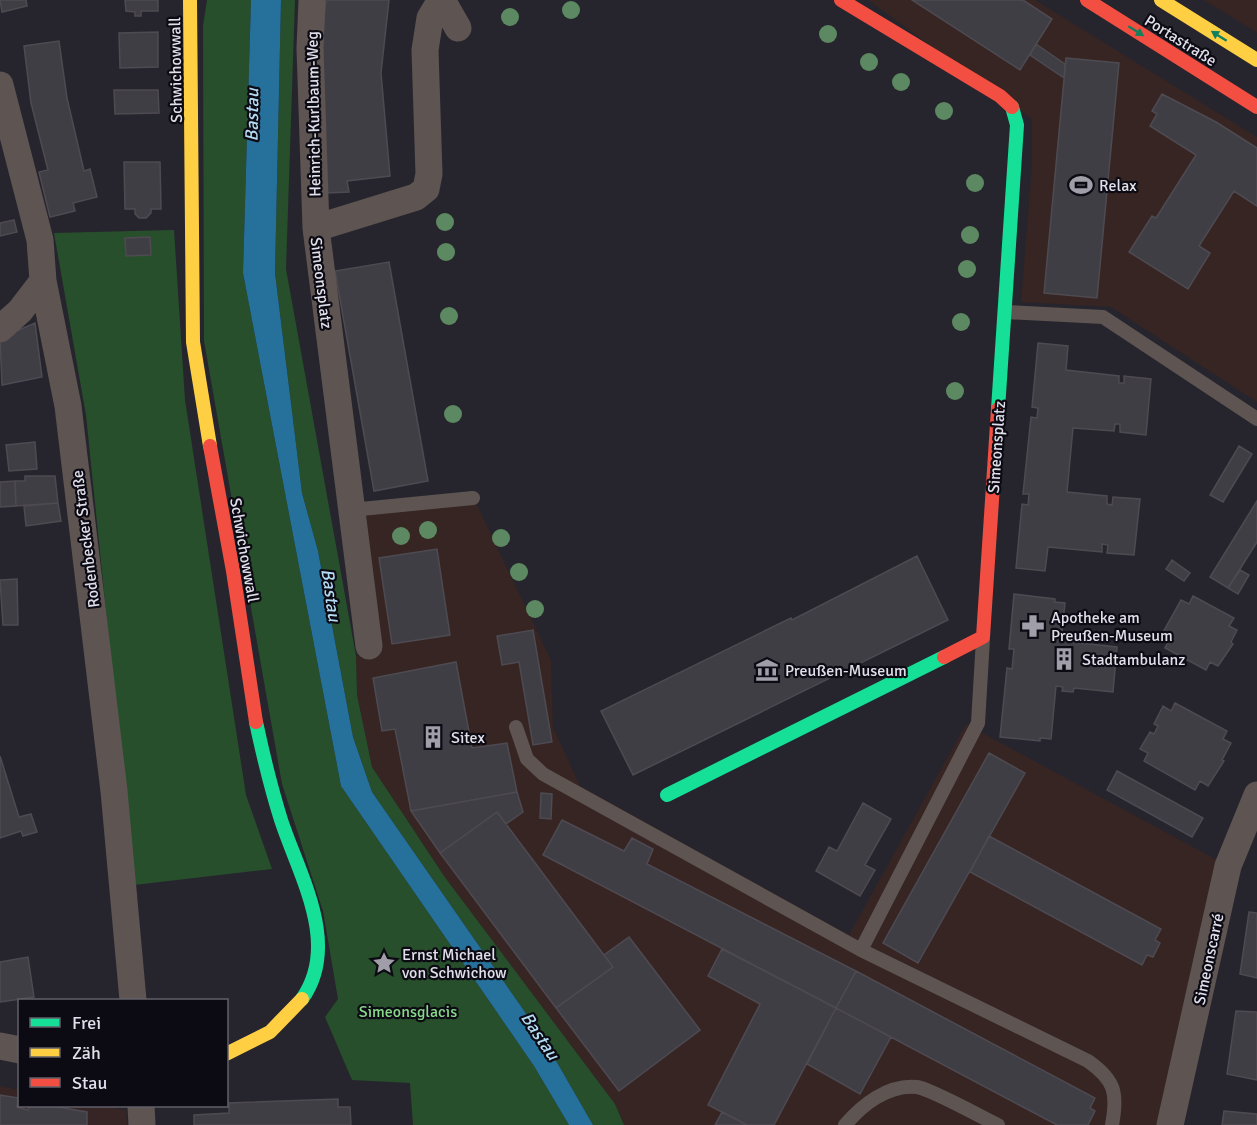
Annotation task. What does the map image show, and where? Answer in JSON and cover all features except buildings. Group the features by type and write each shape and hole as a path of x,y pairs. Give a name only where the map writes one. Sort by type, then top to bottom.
{"street":[{"name":"Schwichowwall","path":"190,0 193,342 199,397 229,547 259,735 270,784 286,834 305,879 318,931 316,967 306,991 291,1014 266,1035 240,1050 228,1053"},
{"name":"Heinrich-Kurlbaum-Weg","path":"312,0 310,48 316,228"},
{"name":"Simeonsplatz","path":"369,646 316,228 416,197 426,189 429,174 425,50 430,18 441,0"},
{"path":"441,0 458,28"},
{"name":"Simeonsplatz","path":"841,0 1000,96 1011,105 1017,125 983,637"},
{"name":"Portastraße","path":"1087,0 1257,107"},
{"name":"Portastraße","path":"1161,0 1257,60"},
{"name":"Rodenbecker Straße","path":"0,85 40,240 43,281 68,405 78,471 114,791 133,999"},
{"path":"0,329 20,311 43,281"},
{"path":"667,795 983,637"},
{"name":"Simeonscarré","path":"1170,1125 1228,866 1257,795"},
{"path":"0,1046 18,1050"},
{"path":"141,1107 142,1125"}],"lane":[{"path":"1006,312 1103,317 1257,419"},
{"path":"351,510 473,498"},
{"path":"861,950 978,723 983,637"},
{"path":"516,727 527,759 543,774 861,950 1088,1061 1104,1072 1114,1090 1112,1125"},
{"path":"845,1125 857,1110 881,1094 918,1087 998,1125"}],"shaded area":[{"path":"868,0 1035,0 1257,137 1257,402 1111,307 1021,302 1032,165 1032,119"},
{"path":"1204,0 1257,0 1257,33 1256,32"},
{"path":"475,501 551,660 553,727 580,786 849,935 966,724 1228,866 1169,1125 624,1125 615,1104 444,876 372,767 357,695 356,656 382,650 362,512"},
{"path":"0,1086 18,1090 18,1107 108,1107 126,1110 127,1125 0,1125"}],"green space":[{"name":"Simeonsglacis","path":"207,0 251,0 243,273 341,786 534,1066 569,1125 413,1125 410,1083 352,1080 325,1017 338,999 323,911 282,784 204,341 203,26"},
{"name":"Simeonsglacis","path":"281,0 295,0 286,269 356,656 357,695 372,767 444,876 615,1104 624,1125 593,1125 543,1038 372,792 353,737 318,551 302,493 275,273"},
{"path":"174,230 185,400 246,795 272,869 134,885 86,415 54,233"}],"water":[{"name":"Bastau","path":"251,0 281,0 275,273 302,493 318,551 353,737 372,792 543,1038 593,1125 569,1125 534,1066 341,786 243,273"}],"traffic: fast":[{"path":"998,409 1017,125 1012,107"},
{"path":"667,795 944,657"},
{"path":"256,722 277,808 306,886 317,933 318,956 313,978 302,999"}],"traffic: slow":[{"path":"190,0 193,342 210,446"},
{"path":"1161,0 1257,60"},
{"path":"228,1053 270,1032 302,999"}],"traffic: jam":[{"path":"841,0 1000,96 1012,107"},
{"path":"1087,0 1257,107"},
{"path":"944,657 983,637 998,409"},
{"path":"210,446 233,571 256,722"}],"place":[{"name":"Relax","path":"1081,185"},
{"name":"Apotheke am Preußen-Museum","path":"1033,626"},
{"name":"Stadtambulanz","path":"1064,659"},
{"name":"Preußen-Museum","path":"767,670"},
{"name":"Sitex","path":"433,737"},
{"name":"Ernst Michael von Schwichow","path":"384,963"}]}
